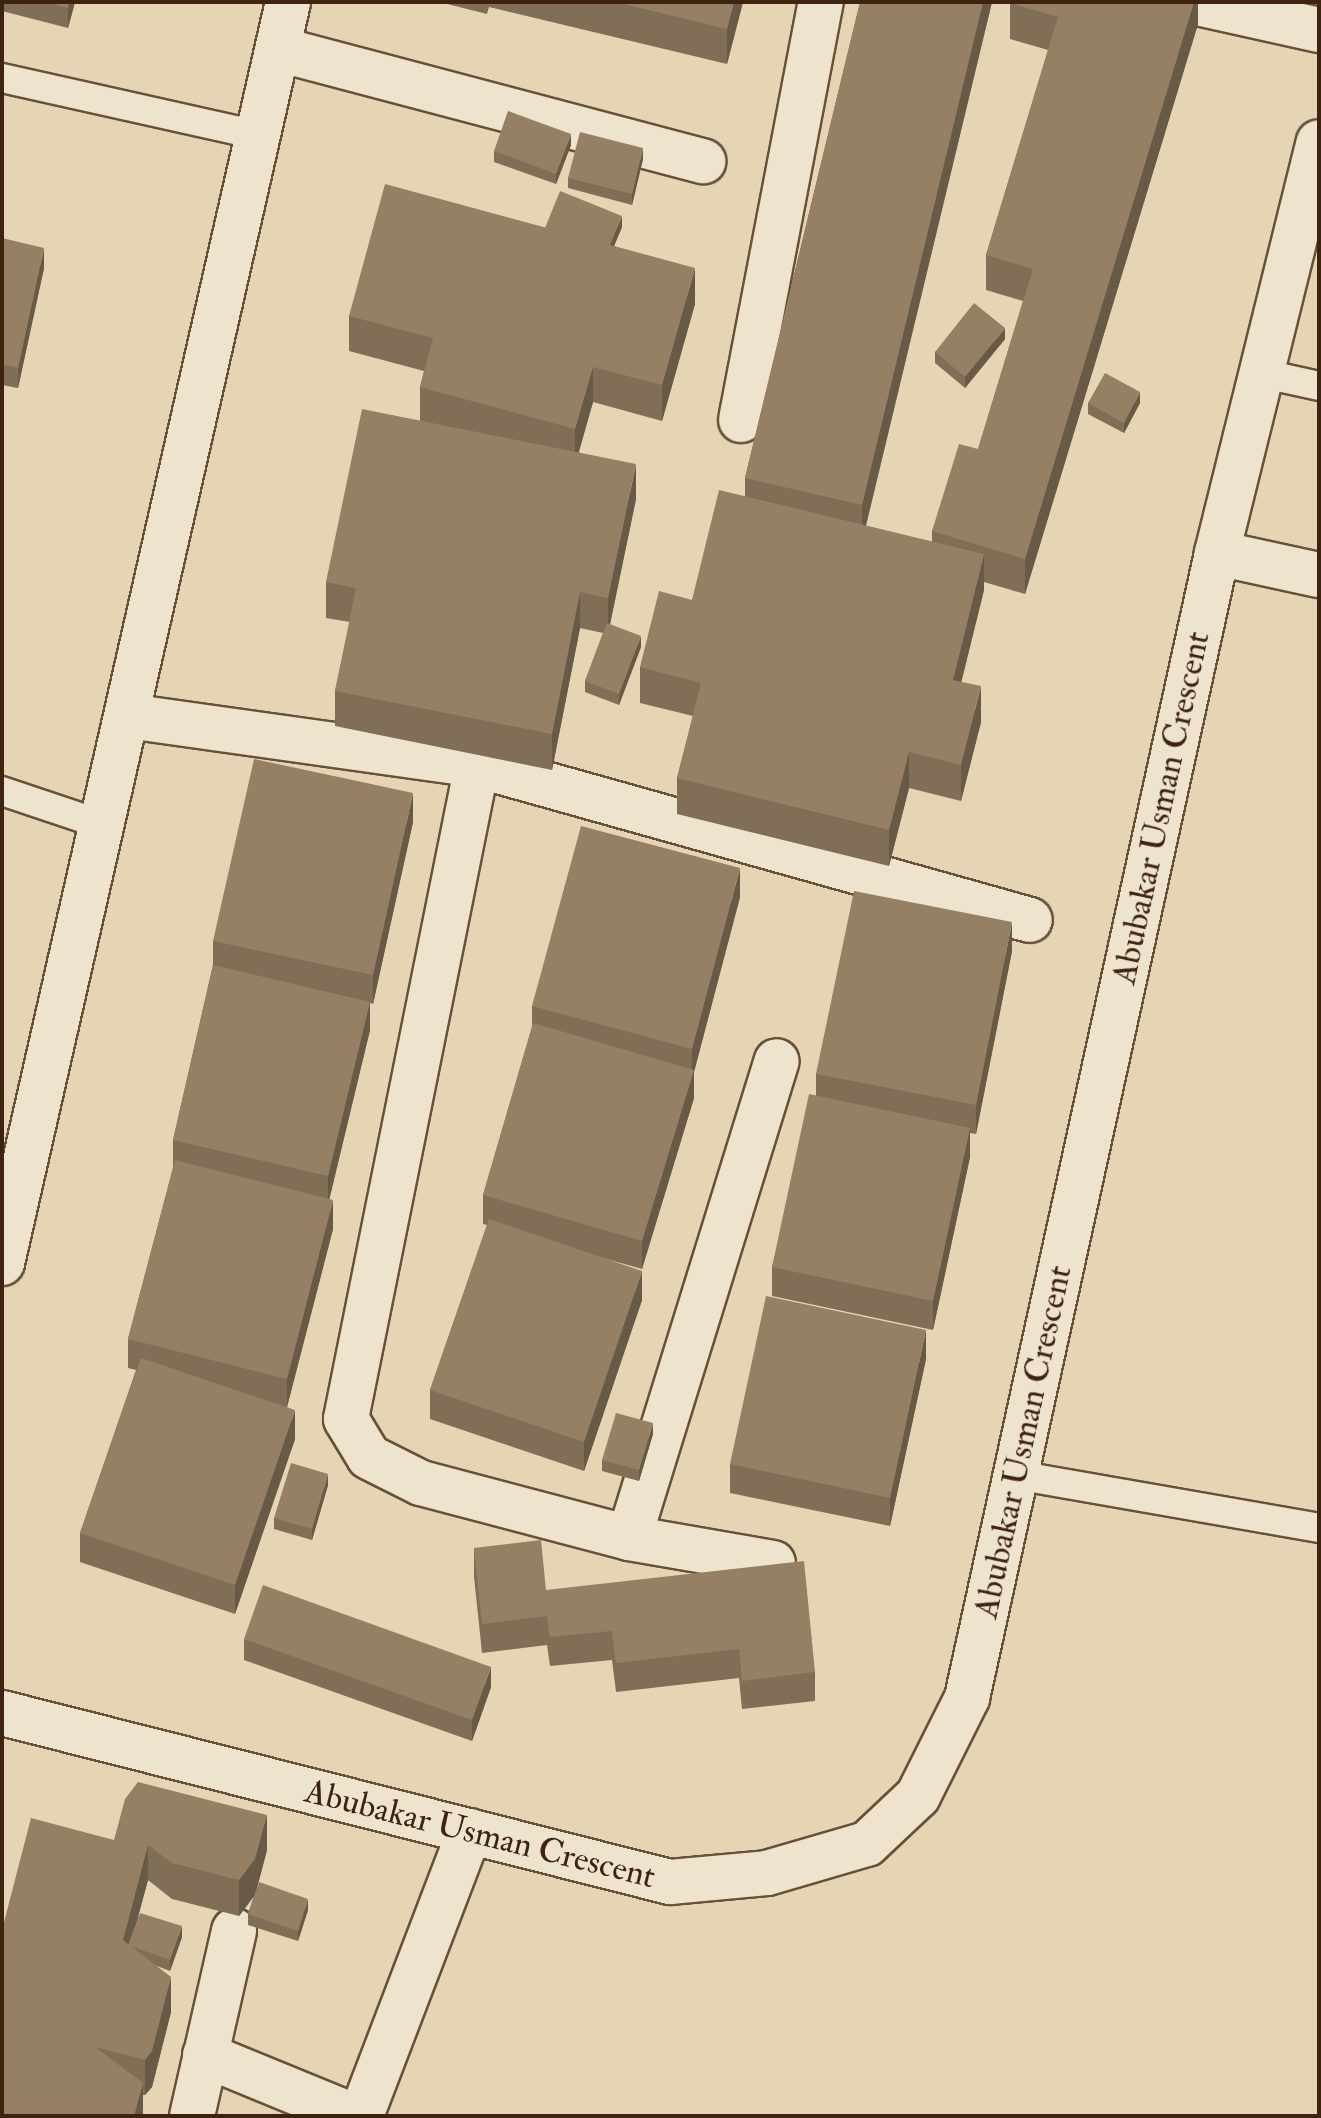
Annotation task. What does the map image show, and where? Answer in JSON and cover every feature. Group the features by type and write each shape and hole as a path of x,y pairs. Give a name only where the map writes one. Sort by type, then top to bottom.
{"street":[{"path":"2,1263 12,1173 103,825 288,2"},
{"path":"741,420 821,2"},
{"path":"1193,2 1319,30"},
{"path":"278,49 703,161"},
{"name":"Abubakar Usman Crescent","path":"2,1713 670,1882 767,1873 867,1844 918,1796 967,1698 1217,553 1319,142"},
{"path":"1217,553 1319,575"},
{"path":"128,716 477,765 1030,920"},
{"path":"477,765 346,1419 369,1457 421,1483 629,1538 773,1563"},
{"path":"629,1538 777,1061"},
{"path":"361,2116 470,1831"},
{"path":"192,2116 234,1931"},
{"path":"205,2055 354,2116"}],"lane":[{"path":"2,78 258,135"},
{"path":"1260,373 1319,386"},
{"path":"2,791 103,825"},
{"path":"1016,1475 1319,1528"}],"building":[{"path":"46,2 69,2 68,8"},
{"path":"615,2 734,2 727,29"},
{"path":"860,2 983,2 862,505 745,478"},
{"path":"1010,2 1194,2 1025,559 932,531 959,444 978,449 1033,269 986,255 1058,17"},
{"path":"508,111 571,134 556,174 494,151"},
{"path":"580,132 643,148 632,194 568,178"},
{"path":"385,184 695,268 662,385 593,367 575,429 420,387 433,338 349,316"},
{"path":"560,191 622,216 610,245 545,228"},
{"path":"2,238 44,248 18,368 2,364"},
{"path":"974,303 1005,328 965,377 935,352"},
{"path":"1105,373 1140,392 1124,423 1088,403"},
{"path":"362,409 636,464 608,598 580,592 552,734 335,691 356,588 326,582"},
{"path":"719,490 984,554 953,680 981,686 961,765 909,752 889,830 677,778 701,683 640,667 659,591 692,600"},
{"path":"607,623 641,636 619,694 585,681"},
{"path":"254,759 413,793 373,975 213,941"},
{"path":"581,826 740,868 692,1049 532,1006"},
{"path":"854,891 1012,922 976,1105 816,1074"},
{"path":"213,965 370,1002 328,1176 173,1140"},
{"path":"533,1023 694,1070 642,1241 483,1195"},
{"path":"809,1094 970,1128 933,1301 772,1267"},
{"path":"175,1160 333,1200 287,1379 128,1339"},
{"path":"489,1219 642,1271 584,1442 430,1390"},
{"path":"766,1296 926,1330 890,1498 730,1464"},
{"path":"141,1358 295,1410 235,1585 80,1533"},
{"path":"616,1413 653,1423 639,1470 602,1460"},
{"path":"291,1463 328,1474 312,1529 274,1518"},
{"path":"541,1540 546,1590 804,1561 815,1672 742,1681 739,1649 616,1663 612,1631 550,1637 547,1616 482,1624 474,1548"},
{"path":"263,1585 491,1667 472,1720 244,1639"},
{"path":"138,1782 267,1815 255,1859 239,1880 172,1863 148,1845 123,1940 171,1977 152,2051 145,2060 95,2047 143,2083 134,2116 2,2116 2,1930 31,1818 114,1840 125,1799"},
{"path":"259,1882 308,1899 298,1931 248,1914"},
{"path":"140,1913 182,1926 170,1960 128,1945"}]}
